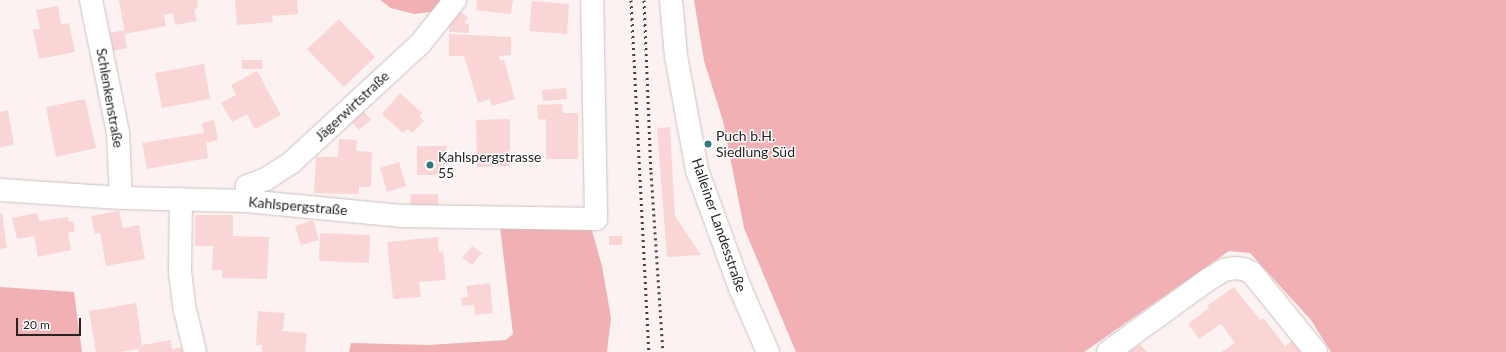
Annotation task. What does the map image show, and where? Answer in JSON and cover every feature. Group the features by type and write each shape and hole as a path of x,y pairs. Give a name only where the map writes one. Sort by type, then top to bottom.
{"street":[{"name":"Schlenkenstraße","path":"91,0 118,133 121,198"},
{"name":"Jägerwirtstraße","path":"246,201 247,186 266,179 292,162 420,44 455,0"},
{"name":"Kahlspergstraße","path":"0,190 121,198 246,201 403,216 596,220 592,0"},
{"name":"Halleiner Landesstraße","path":"671,0 676,56 697,170 740,288 768,352"},
{"path":"181,199 180,272 185,310 195,352"},
{"path":"1108,352 1206,281 1224,270 1234,268 1243,269 1252,273 1316,352"}],"shaded area":[{"path":"380,0 445,0 431,12 414,14 391,8"},
{"path":"694,0 1506,0 1506,352 1331,352 1311,320 1250,253 1229,251 1084,352 796,352 744,228 723,121 704,61"},
{"path":"500,227 591,227 602,266 611,318 607,352 349,352 351,343 429,345 506,340 513,334"},
{"path":"0,287 74,292 82,352 0,352"}],"building":[{"path":"119,0 197,0 198,8 194,9 197,21 175,25 173,13 164,15 166,26 125,34"},
{"path":"235,0 297,0 298,14 272,16 273,22 237,25"},
{"path":"477,0 513,0 511,14 476,10"},
{"path":"532,1 569,4 567,34 529,31"},
{"path":"58,6 61,24 69,23 75,52 39,59 33,30 40,29 36,10"},
{"path":"458,10 468,17 464,23 469,24 469,33 449,32 449,23"},
{"path":"339,19 375,57 344,87 307,49"},
{"path":"124,30 127,48 113,51 110,33"},
{"path":"449,34 511,37 511,55 499,56 500,61 504,60 515,99 492,106 490,99 478,103 464,56 449,56"},
{"path":"242,60 262,60 262,69 242,69"},
{"path":"204,64 210,99 162,108 155,73"},
{"path":"257,71 281,115 255,129 247,114 232,122 221,103 236,95 231,85"},
{"path":"566,88 567,99 543,101 542,90"},
{"path":"400,93 422,113 419,116 424,121 412,133 407,129 403,133 382,114"},
{"path":"85,99 96,148 56,157 46,107"},
{"path":"562,104 563,113 578,113 578,159 546,159 546,119 538,120 537,105"},
{"path":"362,109 371,120 359,130 350,120"},
{"path":"8,110 14,145 0,147 0,112"},
{"path":"510,119 510,166 477,167 476,120"},
{"path":"214,120 218,140 206,143 208,158 147,169 142,143 204,133 202,123"},
{"path":"670,127 675,216 701,255 667,257 657,128"},
{"path":"339,139 357,140 356,151 372,152 371,187 359,187 359,194 314,193 316,157 338,157"},
{"name":"Kahlspergstrasse 55","path":"417,146 447,146 447,160 444,160 444,175 417,175"},
{"path":"399,162 406,186 387,192 380,168"},
{"path":"411,194 438,194 438,208 410,208"},
{"path":"119,211 123,228 139,225 145,259 106,266 100,233 95,234 91,216"},
{"path":"2,213 7,248 0,249 0,214"},
{"path":"37,213 39,221 68,217 69,222 73,221 75,231 68,233 71,250 38,257 34,236 17,239 12,218"},
{"path":"195,215 233,215 233,236 269,237 267,279 222,278 222,270 212,270 213,246 195,246"},
{"path":"313,220 319,240 301,245 295,226"},
{"path":"320,233 370,235 369,263 319,261"},
{"path":"609,236 622,236 622,245 609,245"},
{"path":"438,237 439,252 443,251 446,280 419,282 421,297 393,299 387,242"},
{"path":"472,246 482,253 472,265 462,258"},
{"path":"490,283 493,313 475,315 474,305 462,306 461,298 468,297 466,286"},
{"path":"1234,287 1260,320 1263,318 1285,346 1292,341 1300,352 1221,352 1235,343 1221,324 1199,339 1188,324 1209,308 1207,306"},
{"path":"136,303 142,345 171,340 172,349 190,346 191,352 139,352 138,349 121,352 96,352 89,311"},
{"path":"258,311 285,313 283,331 307,333 305,352 262,352 262,345 256,345"},
{"path":"1140,344 1147,352 1128,352"}],"railway":[{"path":"631,0 649,352"},
{"path":"644,0 651,172 663,352"}],"place":[{"name":"Puch b.H. Siedlung Süd","path":"708,144"},
{"name":"Kahlspergstrasse 55","path":"430,165"}]}
